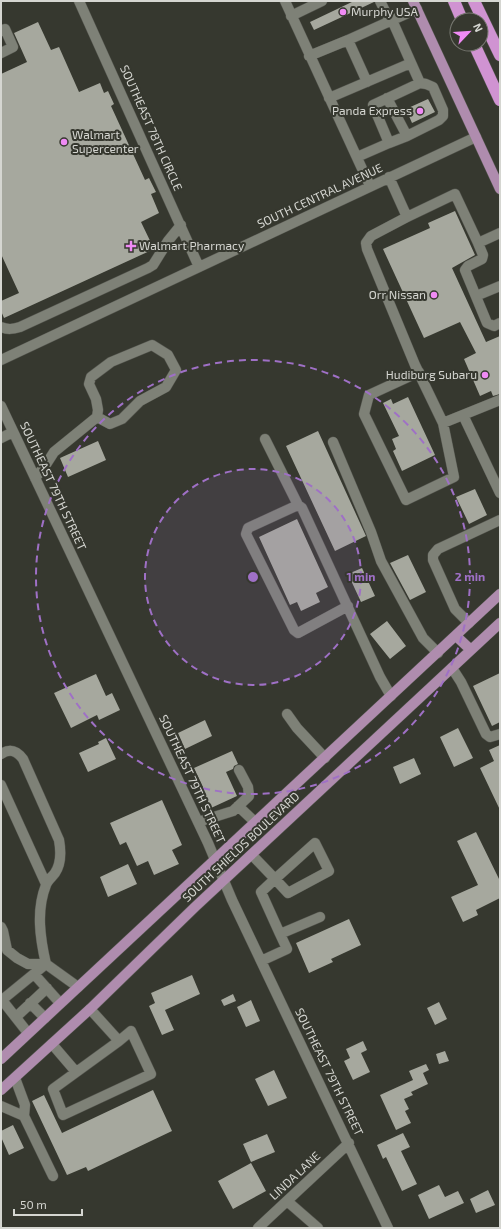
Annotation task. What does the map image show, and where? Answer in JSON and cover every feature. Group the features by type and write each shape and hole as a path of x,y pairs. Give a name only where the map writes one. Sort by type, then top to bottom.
{"highway":[{"path":"454,1 459,12"},
{"path":"474,1 500,55"},
{"path":"478,52 500,100"}],"main road":[{"path":"415,5 500,189"},
{"name":"SOUTH SHIELDS BOULEVARD","path":"1,1059 500,594"},
{"name":"SOUTH SHIELDS BOULEVARD","path":"1,1090 90,1009 224,880 500,623"},
{"path":"456,636 471,650"}],"street":[{"name":"SOUTHEAST 78TH CIRCLE","path":"79,1 199,267"},
{"path":"284,1 370,186"},
{"path":"291,16 322,1"},
{"path":"380,1 391,20 420,83"},
{"path":"309,56 391,20 415,5"},
{"path":"1,53 13,48 3,30"},
{"path":"348,40 367,82"},
{"path":"329,98 411,63"},
{"path":"357,157 407,136 439,120 442,116 443,110 433,88 426,84 420,83 373,105 389,143"},
{"path":"388,98 407,136"},
{"name":"SOUTH CENTRAL AVENUE","path":"1,360 476,137"},
{"path":"389,177 407,218"},
{"path":"418,372 369,395 364,414 406,500 454,477 443,423 418,372 367,249 366,243 371,236 455,194 483,254 482,259 468,266 465,270 487,323 494,326 500,323"},
{"path":"1,328 11,329 20,327 148,268 153,265 168,241 181,225"},
{"path":"478,243 500,233"},
{"path":"476,296 500,286"},
{"path":"35,478 54,452 97,417 98,410 96,399 89,384 91,377 111,362 152,345 168,355 176,370 166,387 140,401 122,419 110,424 97,417"},
{"path":"443,423 500,400"},
{"name":"SOUTHEAST 79TH STREET","path":"1,406 388,1228"},
{"path":"463,415 500,493"},
{"path":"1,438 13,432"},
{"path":"266,439 298,505 302,508 380,677 391,696"},
{"path":"333,442 371,532 380,561 423,638 438,653"},
{"path":"298,505 248,528 246,534 294,630 298,633 348,606"},
{"path":"469,623 455,609 433,560 433,555 438,550 500,520"},
{"path":"452,668 468,694 486,734 490,737 500,734"},
{"path":"287,714 297,728 324,758"},
{"path":"6,752 15,751 23,759 59,840 61,849 56,871 46,884 39,914 41,945 46,964"},
{"path":"198,822 233,811 249,796 248,787 239,770"},
{"path":"1,785 46,884"},
{"path":"238,806 255,822"},
{"path":"252,855 275,879 288,893 329,871 315,843 275,879 261,892 287,949 261,961"},
{"path":"280,934 320,917"},
{"path":"1,927 3,931 4,949 28,964 46,964 78,987"},
{"path":"28,1033 2,1000 46,964"},
{"path":"34,974 60,1003"},
{"path":"16,1017 46,988"},
{"path":"30,1003 45,1018"},
{"path":"90,1009 119,1040"},
{"path":"131,1031 150,1074 64,1115 54,1089 119,1040 131,1031"},
{"path":"52,1044 76,1072"},
{"path":"15,1078 25,1105 24,1116 53,1176"},
{"path":"1,1106 24,1116"},
{"name":"LINDA LANE","path":"258,1228 348,1143"},
{"path":"287,1201 313,1227"}],"building":[{"name":"Murphy USA","path":"354,1 374,2 314,30 310,22"},
{"name":"Walmart Supercenter","path":"38,22 51,50 59,47 79,92 100,83 104,93 108,91 114,104 111,106 145,180 149,178 156,192 151,194 159,213 141,222 154,249 4,318 1,311 1,301 19,293 1,254 1,74 27,62 14,33"},
{"name":"Panda Express","path":"428,99 435,112 412,123 406,109"},
{"name":"Orr Nissan","path":"455,211 475,255 452,268 486,342 500,336 500,394 493,396 491,391 480,396 464,359 476,353 460,322 424,338 383,249 430,228 428,223"},
{"path":"408,397 435,455 402,471 393,451 396,449 392,439 399,436 383,403 391,399 393,404"},
{"path":"318,431 366,536 335,551 286,446"},
{"path":"98,441 106,460 68,477 60,458"},
{"path":"475,489 487,515 469,524 456,497"},
{"path":"297,519 328,587 316,593 320,602 301,611 297,602 290,605 259,537"},
{"path":"408,555 426,592 410,600 390,563"},
{"path":"362,568 375,596 361,602 348,574"},
{"path":"387,621 406,646 390,659 370,634"},
{"path":"500,673 500,722 492,726 473,686"},
{"path":"96,674 106,696 112,693 120,710 99,720 97,715 71,728 54,693"},
{"path":"205,720 212,736 185,749 178,733"},
{"path":"458,728 473,758 454,767 440,737"},
{"path":"106,738 116,759 88,772 79,753 99,744 98,742"},
{"path":"500,745 500,810 480,768 494,761 489,750"},
{"path":"232,751 238,764 234,766 233,769 226,772 237,796 211,808 194,768"},
{"path":"414,758 421,774 400,784 393,767"},
{"path":"162,800 182,845 172,850 179,864 154,875 148,861 137,866 126,842 120,845 110,823"},
{"path":"476,832 500,881 500,898 476,910 478,915 463,922 451,897 478,885 457,841"},
{"path":"128,864 137,884 108,897 100,877"},
{"path":"349,919 361,945 331,959 333,962 309,973 296,943"},
{"path":"192,975 200,994 165,1010 174,1030 162,1035 149,1006 155,1003 151,993"},
{"path":"233,994 236,1001 224,1006 221,1000"},
{"path":"251,1000 260,1021 246,1027 237,1007"},
{"path":"439,1002 447,1019 435,1025 427,1008"},
{"path":"363,1041 367,1050 361,1053 370,1072 353,1080 344,1061 350,1058 346,1049"},
{"path":"445,1051 449,1061 439,1064 436,1054"},
{"path":"426,1064 429,1070 423,1073 428,1084 411,1092 413,1095 404,1099 409,1109 405,1111 411,1123 396,1130 380,1095 413,1080 409,1071"},
{"path":"274,1070 287,1098 268,1106 255,1079"},
{"path":"153,1090 172,1131 88,1171 86,1167 67,1175 32,1101 44,1095 62,1133"},
{"path":"13,1125 24,1148 9,1155 1,1137 1,1131"},
{"path":"403,1133 410,1147 401,1151 417,1184 402,1191 386,1157 383,1159 377,1145"},
{"path":"267,1134 275,1152 251,1162 243,1144"},
{"path":"251,1163 266,1191 233,1209 218,1181"},
{"path":"439,1185 445,1197 458,1191 464,1203 429,1219 418,1195"},
{"path":"488,1190 495,1205 476,1213 470,1199"}],"place":[{"name":"Murphy USA","path":"343,12"},
{"name":"Panda Express","path":"420,111"},
{"name":"Walmart Supercenter","path":"64,142"},
{"name":"Walmart Pharmacy","path":"131,246"},
{"name":"Orr Nissan","path":"434,295"},
{"name":"Hudiburg Subaru","path":"485,375"}]}
